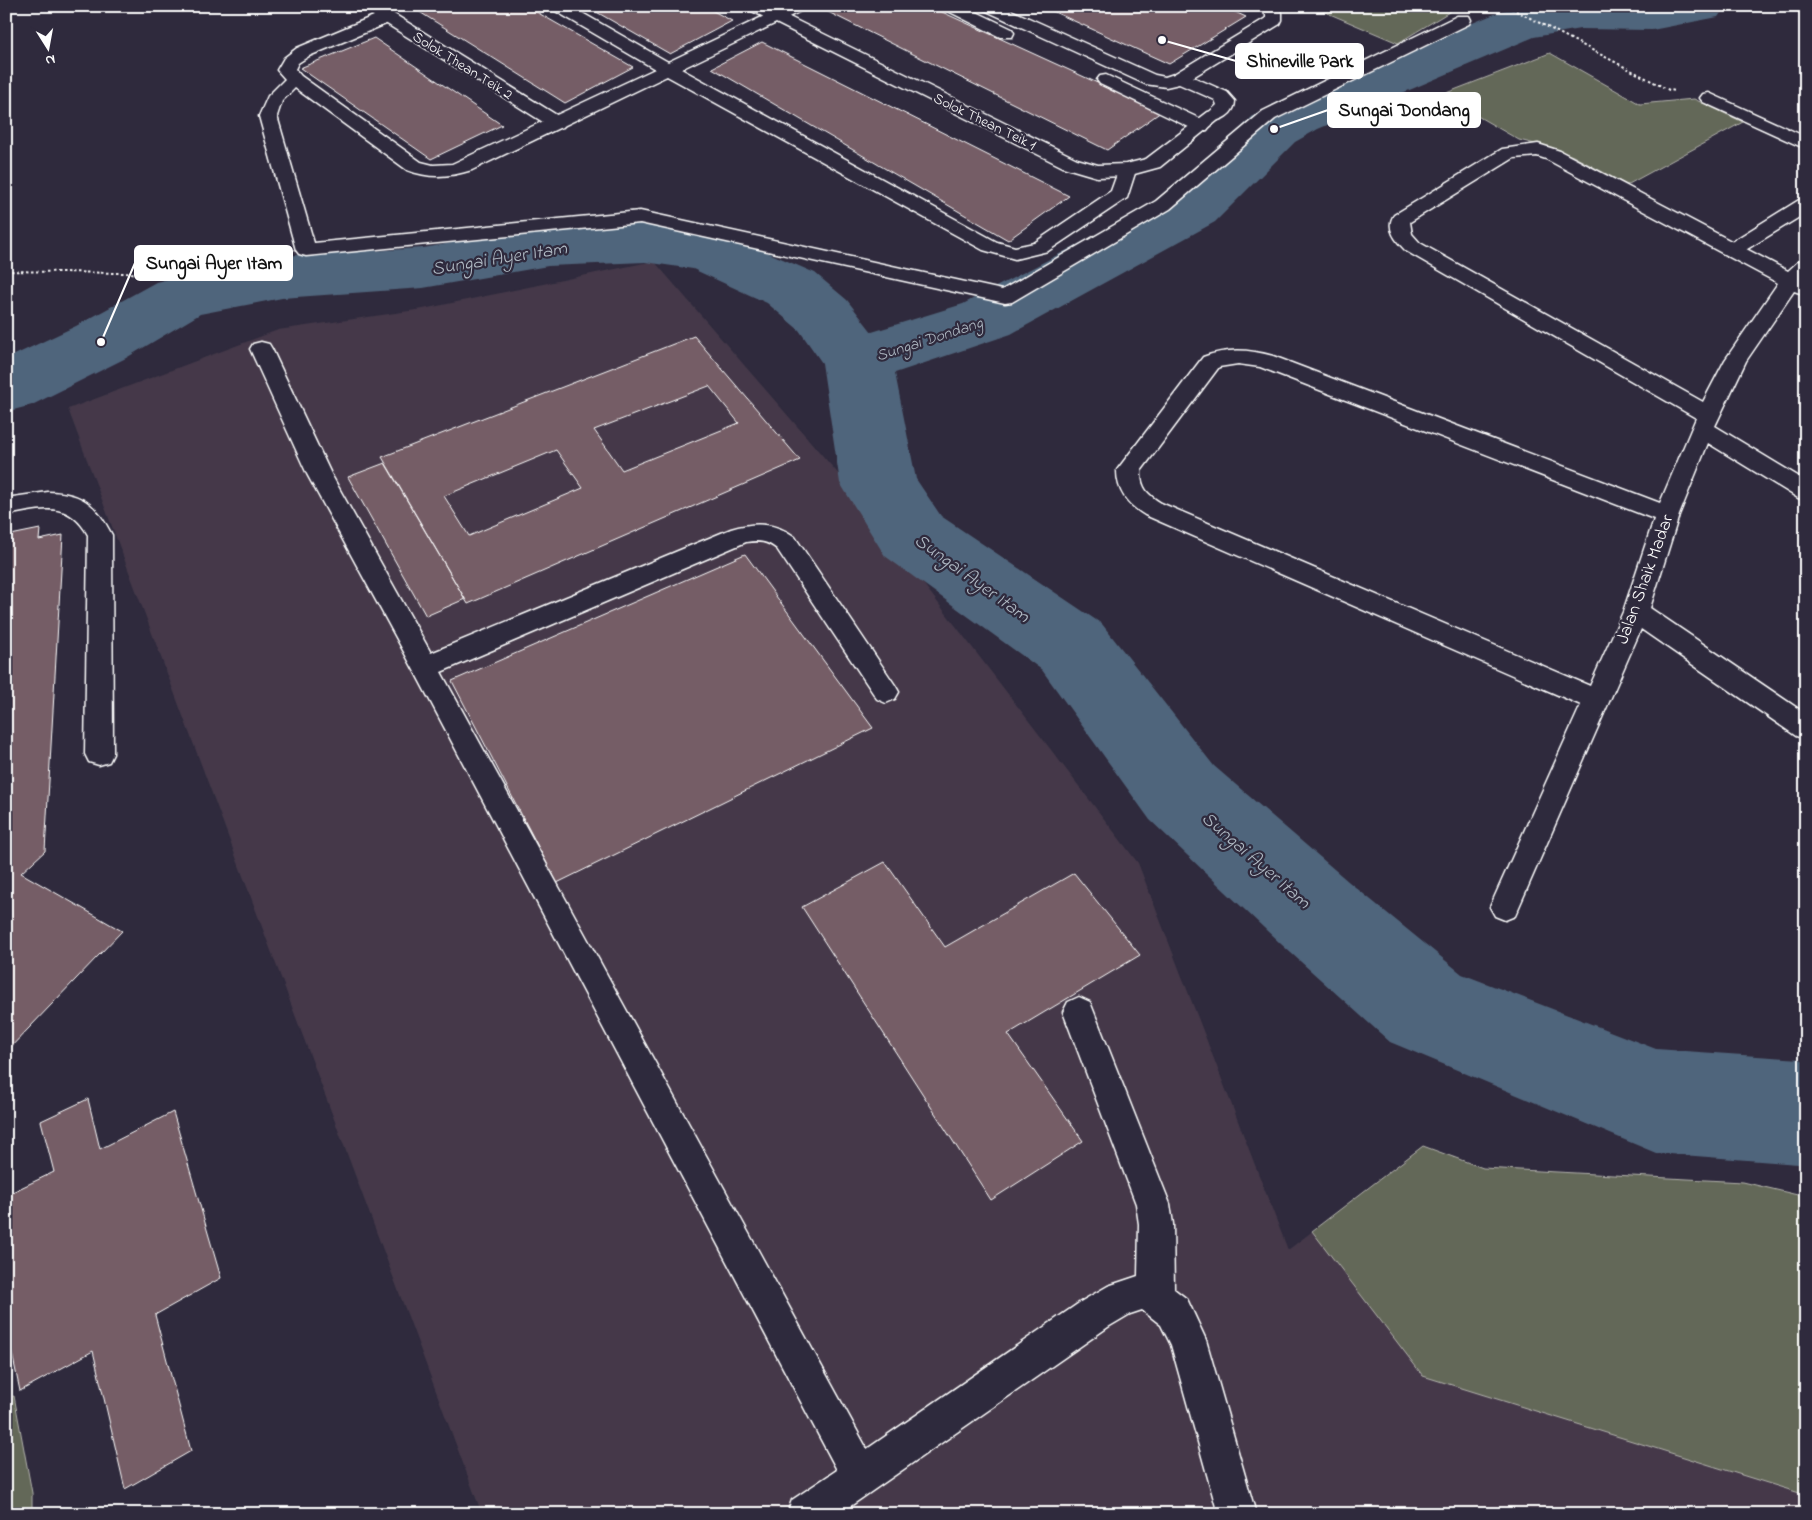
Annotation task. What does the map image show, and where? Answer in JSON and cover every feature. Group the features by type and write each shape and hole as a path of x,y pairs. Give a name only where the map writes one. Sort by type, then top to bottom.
{"street":[{"name":"Solok Thean Teik 2","path":"369,6 557,123"},
{"path":"558,6 668,69 990,246 1015,253 1041,247 1120,194 1127,170"},
{"name":"Solok Thean Teik 1","path":"754,6 1070,163 1097,171 1127,170 1153,163 1208,121"},
{"path":"387,17 293,57 287,64 286,70 295,80 414,166 424,170 445,171 465,166 799,6"},
{"path":"950,6 1022,40"},
{"path":"988,6 1151,80 1166,82 1180,78 1274,20 1274,13 1264,6"},
{"path":"295,80 277,94 270,105 268,116 306,250 640,217 1005,297 1163,205 1269,115 1463,20"},
{"path":"1094,74 1208,121 1226,107 1226,101 1221,96 1180,78"},
{"path":"1708,98 1806,144"},
{"path":"1801,279 1732,250 1553,155 1538,150 1523,150 1509,153 1402,219 1400,226 1403,238 1413,246 1705,422 1806,492"},
{"path":"1732,250 1806,204"},
{"name":"Jalan Shaik Madar","path":"1505,907 1636,612 1667,515 1705,422 1736,360 1801,279"},
{"path":"261,349 319,474 425,667 861,1477"},
{"path":"1597,700 1153,509 1142,502 1132,491 1128,482 1129,470 1211,362 1223,356 1238,355 1265,361 1667,515"},
{"path":"6,507 38,500 67,501 86,512 100,536 99,754"},
{"path":"425,667 740,534 753,531 767,532 778,536 786,543 886,692"},
{"path":"1636,612 1806,728"},
{"path":"1079,1012 1153,1204 1156,1224 1156,1298"},
{"path":"806,1514 1096,1314 1121,1299 1142,1292 1156,1298 1174,1312 1188,1340 1237,1514"}],"path":[{"path":"1507,6 1670,90 1708,98"},
{"path":"6,271 228,275"}],"shaded area":[{"path":"654,261 842,478 1138,863 1288,1250 1423,1146 1483,1168 1743,1182 1806,1197 1806,1514 482,1514 68,409 278,330 423,309"}],"green space":[{"path":"1311,6 1459,6 1398,43"},
{"path":"1550,53 1640,104 1694,99 1743,122 1627,185 1573,156 1519,140 1441,95"},
{"path":"1423,1146 1483,1168 1743,1182 1806,1197 1806,1495 1423,1376 1312,1231"},
{"path":"14,1396 32,1493 32,1514 6,1514 6,1398"}],"building":[{"path":"410,6 526,6 633,67 565,103"},
{"path":"586,6 704,6 732,21 670,54"},
{"path":"823,6 929,6 1161,112 1107,150 820,8"},
{"path":"1041,6 1181,6 1192,11 1200,6 1222,6 1246,17 1169,64"},
{"path":"374,38 502,125 431,159 300,68"},
{"path":"762,42 1069,196 1008,240 712,68"},
{"path":"694,336 800,460 468,604 382,457","holes":["709,386 739,423 622,470 594,430","556,450 583,488 469,536 444,496"]},
{"path":"385,463 465,599 426,616 348,477"},
{"path":"40,529 39,540 63,535 45,851 21,873 122,931 6,1052 6,536"},
{"path":"745,554 873,728 557,883 452,681"},
{"path":"885,862 945,947 1074,873 1140,955 1008,1034 1083,1141 991,1200 802,907"},
{"path":"88,1099 100,1149 173,1112 221,1278 155,1315 191,1451 125,1489 93,1351 20,1391 6,1325 6,1195 54,1172 41,1121"}],"waterway":[{"name":"Sungai Dondang","path":"857,361 987,319 1193,209 1274,129 1297,116 1521,23 1580,13 1652,14 1699,6"},
{"name":"Sungai Ayer Itam","path":"6,388 101,342 180,297 282,277 423,268 548,246 645,242 709,251 791,288 823,315 857,361"},
{"name":"Sungai Ayer Itam","path":"857,361 878,483 913,536 1072,647 1182,793 1315,913 1426,1008 1656,1101 1800,1112 1806,1115"}],"place":[{"name":"Shineville Park","path":"1162,40"},
{"name":"Sungai Dondang","path":"1274,129"},
{"name":"Sungai Ayer Itam","path":"101,342"}]}
